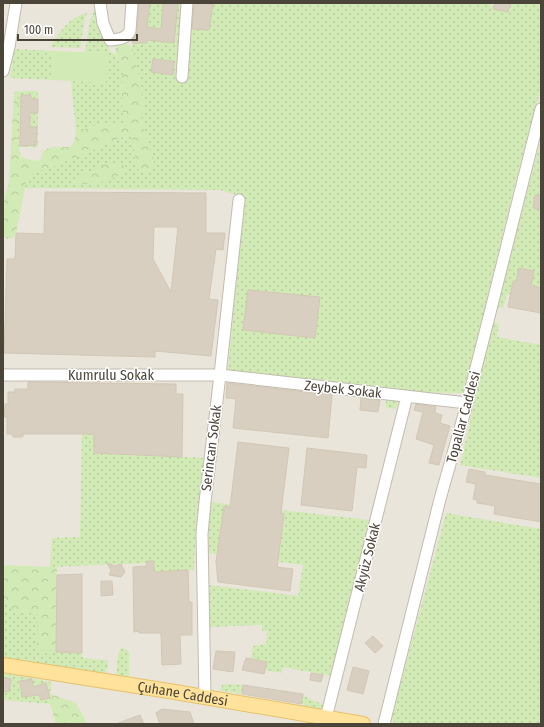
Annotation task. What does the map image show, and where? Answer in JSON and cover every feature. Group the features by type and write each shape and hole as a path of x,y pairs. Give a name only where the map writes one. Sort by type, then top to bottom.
{"main road":[{"name":"Çuhane Caddesi","path":"3,665 363,724"}],"street":[{"path":"3,71 16,3"},
{"path":"100,3 103,23 110,40 122,38 128,35 130,31 132,3"},
{"path":"182,77 187,3"},
{"name":"Topallar Caddesi","path":"384,724 438,506 467,403 541,109"},
{"name":"Serincan Sokak","path":"205,697 202,534 239,200"},
{"name":"Kumrulu Sokak","path":"3,375 220,375"},
{"name":"Zeybek Sokak","path":"220,375 467,403"},
{"name":"Akyüz Sokak","path":"326,718 407,396"}],"shaded area":[{"path":"3,3 541,3 541,724 3,724"}],"green space":[{"path":"136,3 183,3 177,81 184,83 187,80 191,3 483,3 504,8 506,3 541,3 541,88 516,180 464,393 407,392 399,397 396,409 386,408 386,400 380,398 227,381 244,201 240,196 221,190 25,188 26,183 33,173 57,165 130,134 134,143 135,162 154,162 141,120 143,107 142,90 132,48"},
{"path":"95,7 110,52 115,54 117,60 124,69 122,76 122,97 127,124 100,124 87,128 76,134 71,81 106,83 107,53 85,52 90,21"},
{"path":"87,13 80,48 50,47 65,26 80,15"},
{"path":"125,41 132,48 142,90 143,107 141,120 154,162 149,171 139,172 135,162 134,143 130,134 57,165 34,173 26,183 16,233 13,238 8,239 4,236 3,206 9,181 15,93 18,95 17,141 21,157 26,159 39,161 43,152 48,148 69,147 73,144 76,134 87,128 107,123 126,124 122,109 122,77 124,69 116,57 117,42"},
{"path":"14,49 53,51 52,80 10,78"},
{"path":"53,51 107,53 106,83 52,80"},
{"path":"14,91 38,91 38,147 18,147"},
{"path":"541,139 541,300 507,294 503,308 497,307"},
{"path":"121,164 126,167 127,170 109,180 89,184 74,183 79,177 103,165"},
{"path":"493,322 499,324 497,337 541,345 541,478 460,465"},
{"path":"82,434 94,434 94,453 205,458 196,525 194,570 154,572 154,561 147,561 147,563 50,567 52,538 80,537"},
{"path":"210,502 370,520 331,676 283,667 282,673 265,670 267,662 251,659 253,646 266,644 267,631 262,631 262,625 210,627 208,585 298,596 303,565 208,553","holes":["224,506 284,514 278,557 218,550"]},
{"path":"446,513 541,529 541,724 396,724 393,721 392,717"},
{"path":"3,565 57,567 56,650 37,651 38,614 12,610 12,603 3,602"},
{"path":"3,602 12,603 13,610 38,614 57,652 82,653 83,658 108,661 106,673 103,675 3,660"},
{"path":"122,648 128,650 129,653 129,678 116,676 118,656 120,649"},
{"path":"3,673 51,682 50,704 3,700"},
{"path":"222,685 243,685 242,694 220,691"},
{"path":"50,694 76,703 85,719 85,724 56,724 50,704"},
{"path":"303,694 305,697 322,704 324,707 321,709 312,708 301,704"}],"building":[{"path":"139,3 150,3 147,27 161,29 163,3 178,3 174,43 147,40 147,43 132,43 137,32"},
{"path":"194,3 213,4 209,30 192,29"},
{"path":"495,3 511,3 508,12 493,9"},
{"path":"153,59 174,61 173,75 151,72"},
{"path":"21,95 31,95 31,99 38,99 38,113 30,113 30,127 37,127 36,145 20,146"},
{"path":"45,192 206,193 206,233 225,233 223,250 216,249 209,299 218,300 211,356 155,351 155,357 4,353 7,259 15,259 16,233 44,234","holes":["154,227 178,227 171,292 153,259"]},
{"path":"535,195 541,196 541,210 533,208"},
{"path":"519,268 534,271 531,285 541,288 541,313 508,307 513,281 516,281"},
{"path":"248,290 320,297 315,338 243,330"},
{"path":"28,382 176,384 176,394 183,394 182,457 94,453 94,434 23,434 23,437 13,437 12,434 7,434 7,417 4,417 5,404 8,404 8,392 15,392 15,389 28,389"},
{"path":"227,383 332,395 328,438 233,428 236,399 226,398"},
{"path":"361,398 380,400 378,412 360,410"},
{"path":"416,404 436,407 435,413 442,415 440,423 450,426 439,465 429,463 434,445 416,439 423,412 414,410"},
{"path":"238,442 289,448 281,513 284,514 277,567 293,569 290,591 218,582 216,562 224,506 230,507"},
{"path":"307,448 367,455 366,468 357,467 352,511 301,505"},
{"path":"469,469 485,472 485,475 541,484 541,522 494,514 495,506 477,503 477,500 473,499 476,484 466,482"},
{"path":"147,561 154,561 154,572 188,570 189,602 192,602 192,635 180,635 181,664 162,665 161,633 134,632 133,567 146,566"},
{"path":"107,563 115,566 121,564 125,572 121,577 109,575 111,571"},
{"path":"82,574 82,653 56,652 57,575"},
{"path":"101,581 112,581 113,595 101,596"},
{"path":"373,636 383,646 375,653 365,643"},
{"path":"216,651 235,652 233,672 213,669"},
{"path":"246,658 267,662 264,674 242,670"},
{"path":"353,667 369,671 363,694 347,690"},
{"path":"311,673 323,675 321,682 310,680"},
{"path":"3,678 11,679 9,692 3,691"},
{"path":"32,679 33,687 46,683 50,698 41,700 39,695 22,697 20,681"},
{"path":"243,685 303,694 301,704 242,694"},
{"path":"162,709 190,712 194,724 160,724 156,713"},
{"path":"140,715 144,724 118,723"}]}
